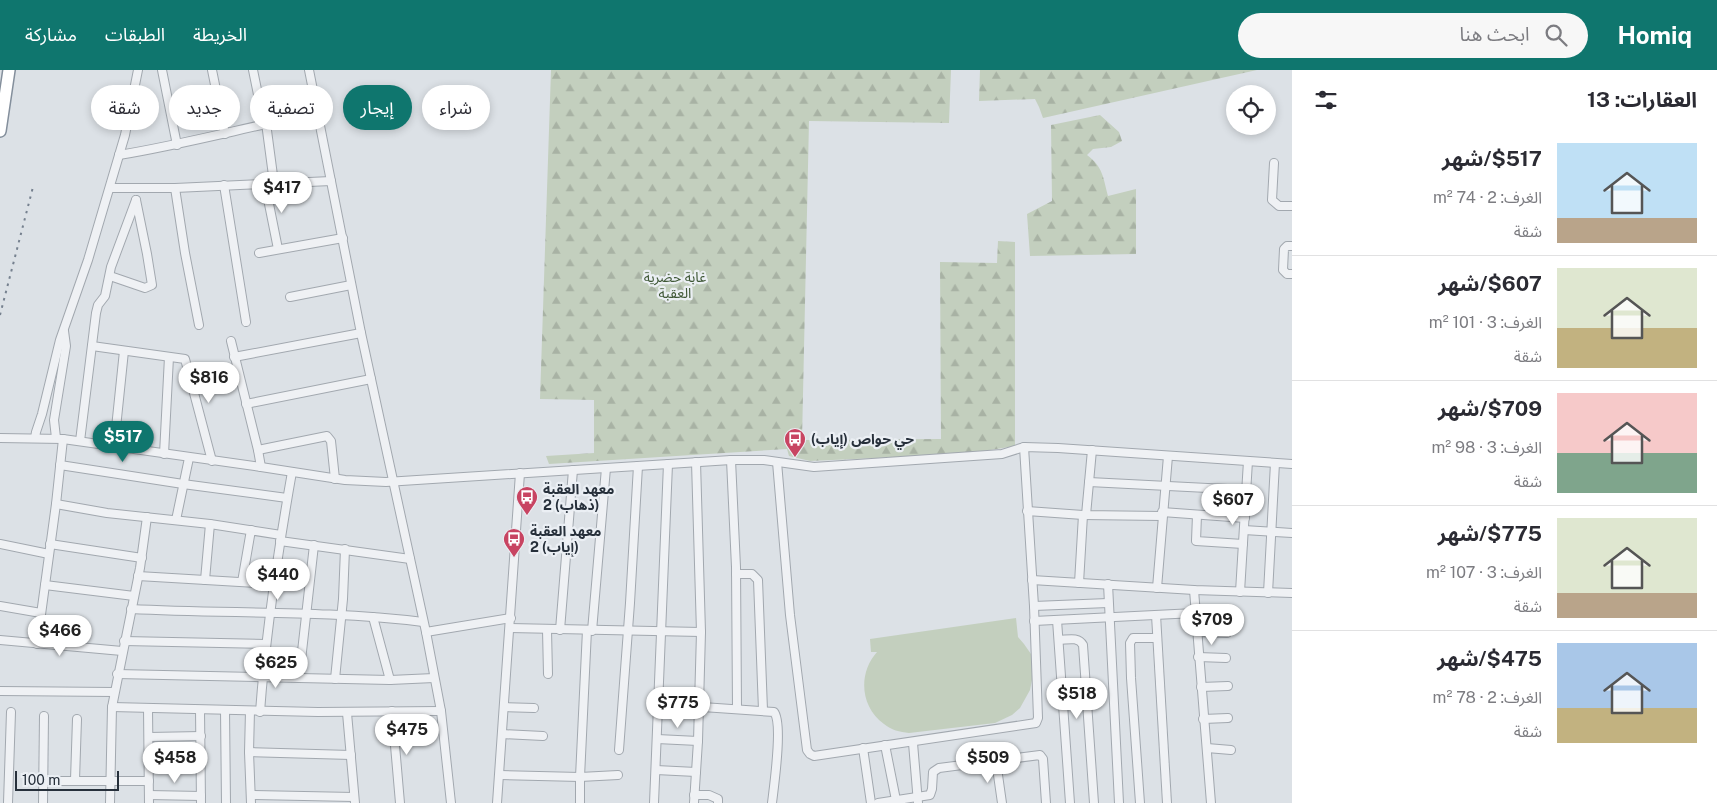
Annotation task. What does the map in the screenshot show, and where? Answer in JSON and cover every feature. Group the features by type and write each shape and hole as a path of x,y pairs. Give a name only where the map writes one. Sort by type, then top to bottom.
{"highway":[{"path":"0,131 9,70"}],"street":[{"path":"36,438 60,340 88,260 110,188 130,115 138,70"},
{"path":"162,70 177,145"},
{"path":"212,70 225,134"},
{"path":"253,70 256,85"},
{"path":"309,70 312,85"},
{"path":"119,155 177,145 250,128"},
{"path":"266,130 274,184"},
{"path":"321,130 392,482 426,632 441,712 451,803"},
{"path":"1274,162 1272,200 1279,206 1292,206"},
{"path":"110,188 175,188 331,182"},
{"path":"264,184 278,249"},
{"path":"224,185 246,322"},
{"path":"110,276 146,288 152,285 133,188"},
{"path":"175,188 199,325"},
{"path":"80,441 96,313 98,306 105,296 136,200"},
{"path":"259,253 343,238"},
{"path":"1292,246 1287,246 1284,249 1283,270 1287,274 1292,274"},
{"path":"290,296 352,285"},
{"path":"37,644 60,464 59,439 54,420 66,346 64,331"},
{"path":"234,357 361,333"},
{"path":"231,341 261,467"},
{"path":"92,346 182,358 186,362 212,460"},
{"path":"114,447 124,351"},
{"path":"164,454 169,357"},
{"path":"246,404 371,379"},
{"path":"258,450 326,436 331,441 335,479"},
{"path":"0,438 80,441 335,479 392,482 731,460 764,460 814,467 1002,454 1024,448 1092,450 1292,464"},
{"path":"777,462 790,615 807,750 814,756 1031,726 1036,723 1038,718 1034,606 1024,448"},
{"path":"1079,583 1084,515 1092,450"},
{"path":"1157,588 1168,456"},
{"path":"176,520 189,458"},
{"path":"731,460 736,574 735,654 737,708"},
{"path":"1240,592 1248,461"},
{"path":"696,462 701,632 698,741 694,799 714,796 718,799 718,803"},
{"path":"1268,593 1275,462"},
{"path":"60,464 183,484 287,498"},
{"path":"654,803 668,464"},
{"path":"619,750 638,466"},
{"path":"580,803 580,777 590,630 606,468"},
{"path":"560,630 573,470"},
{"path":"260,712 270,612 280,538 292,472"},
{"path":"497,803 520,473"},
{"path":"1089,482 1247,490"},
{"path":"56,504 107,513 251,530 314,545 410,559"},
{"path":"1027,512 1084,515 1162,514 1245,518"},
{"path":"1197,515 1196,541 1244,544"},
{"path":"110,803 112,707 117,674 142,558 147,517"},
{"path":"205,580 210,524"},
{"path":"242,582 251,530"},
{"path":"1244,530 1292,533"},
{"path":"0,544 49,554"},
{"path":"50,544 142,558"},
{"path":"298,678 314,545"},
{"path":"335,679 342,616 344,549"},
{"path":"736,574 752,574 758,580 763,710"},
{"path":"138,576 274,584"},
{"path":"1032,580 1194,590 1292,593"},
{"path":"1108,584 1119,803"},
{"path":"44,585 134,596"},
{"path":"1194,590 1211,803"},
{"path":"1034,606 1108,602"},
{"path":"0,606 41,613"},
{"path":"131,609 270,612 373,617 423,622"},
{"path":"1034,621 1195,613"},
{"path":"1156,615 1167,803"},
{"path":"373,617 390,680"},
{"path":"426,632 511,618"},
{"path":"1057,620 1070,803"},
{"path":"510,628 701,632"},
{"path":"547,630 548,674"},
{"path":"1197,632 1227,633"},
{"path":"1140,803 1130,643 1133,638 1157,638"},
{"path":"1059,640 1076,639 1083,645 1094,803"},
{"path":"0,640 122,650"},
{"path":"124,642 266,644"},
{"path":"1198,656 1226,658"},
{"path":"117,674 390,680 434,678"},
{"path":"1201,687 1228,686"},
{"path":"0,691 114,692"},
{"path":"659,704 774,712 777,716 778,736 772,803"},
{"path":"112,707 260,712 441,712"},
{"path":"504,707 534,708"},
{"path":"148,708 149,799 201,799 200,710"},
{"path":"225,710 226,803"},
{"path":"250,711 251,799 354,800 348,713"},
{"path":"392,711 400,803"},
{"path":"8,803 4,793 11,712"},
{"path":"43,803 44,716"},
{"path":"1203,718 1228,718"},
{"path":"75,780 77,719"},
{"path":"502,734 543,736"},
{"path":"0,737 10,736"},
{"path":"149,737 201,736"},
{"path":"657,739 698,741"},
{"path":"913,742 918,800"},
{"path":"885,745 896,800"},
{"path":"863,748 871,803"},
{"path":"1207,748 1231,750"},
{"path":"249,752 351,755"},
{"path":"878,803 896,800 918,800 931,794 933,772 936,769 1041,756 1046,803"},
{"path":"996,761 1002,803"},
{"path":"149,763 201,764"},
{"path":"656,770 696,772"},
{"path":"500,775 618,776"},
{"path":"42,781 149,781"}],"green space":[{"name":"غابة حضرية العقبة","path":"551,70 951,70 949,123 809,121 802,440 941,439 940,262 997,263 998,241 1015,242 1015,446 966,454 810,461 789,456 787,449 549,464 546,456 594,453 594,400 540,399"},
{"path":"980,70 1257,70 1043,118 1035,99 979,101"},
{"path":"1100,115 1119,132 1122,141 1111,147 1093,149 1087,155 1099,168 1108,196 1136,189 1136,254 1030,256 1027,214 1052,201 1051,125"},
{"path":"1016,618 1018,637 1031,654 1034,670 1030,690 1020,708 1012,715 995,723 909,733 887,726 870,709 864,690 865,680 871,660 877,652 871,652 870,639"}],"railway":[{"path":"0,315 33,187"}],"place":[{"name":"حي حواص (إياب)","path":"795,458"},
{"name":"معهد العقبة 2 (ذهاب)","path":"527,516"},
{"name":"معهد العقبة 2 (إياب)","path":"514,558"}]}
